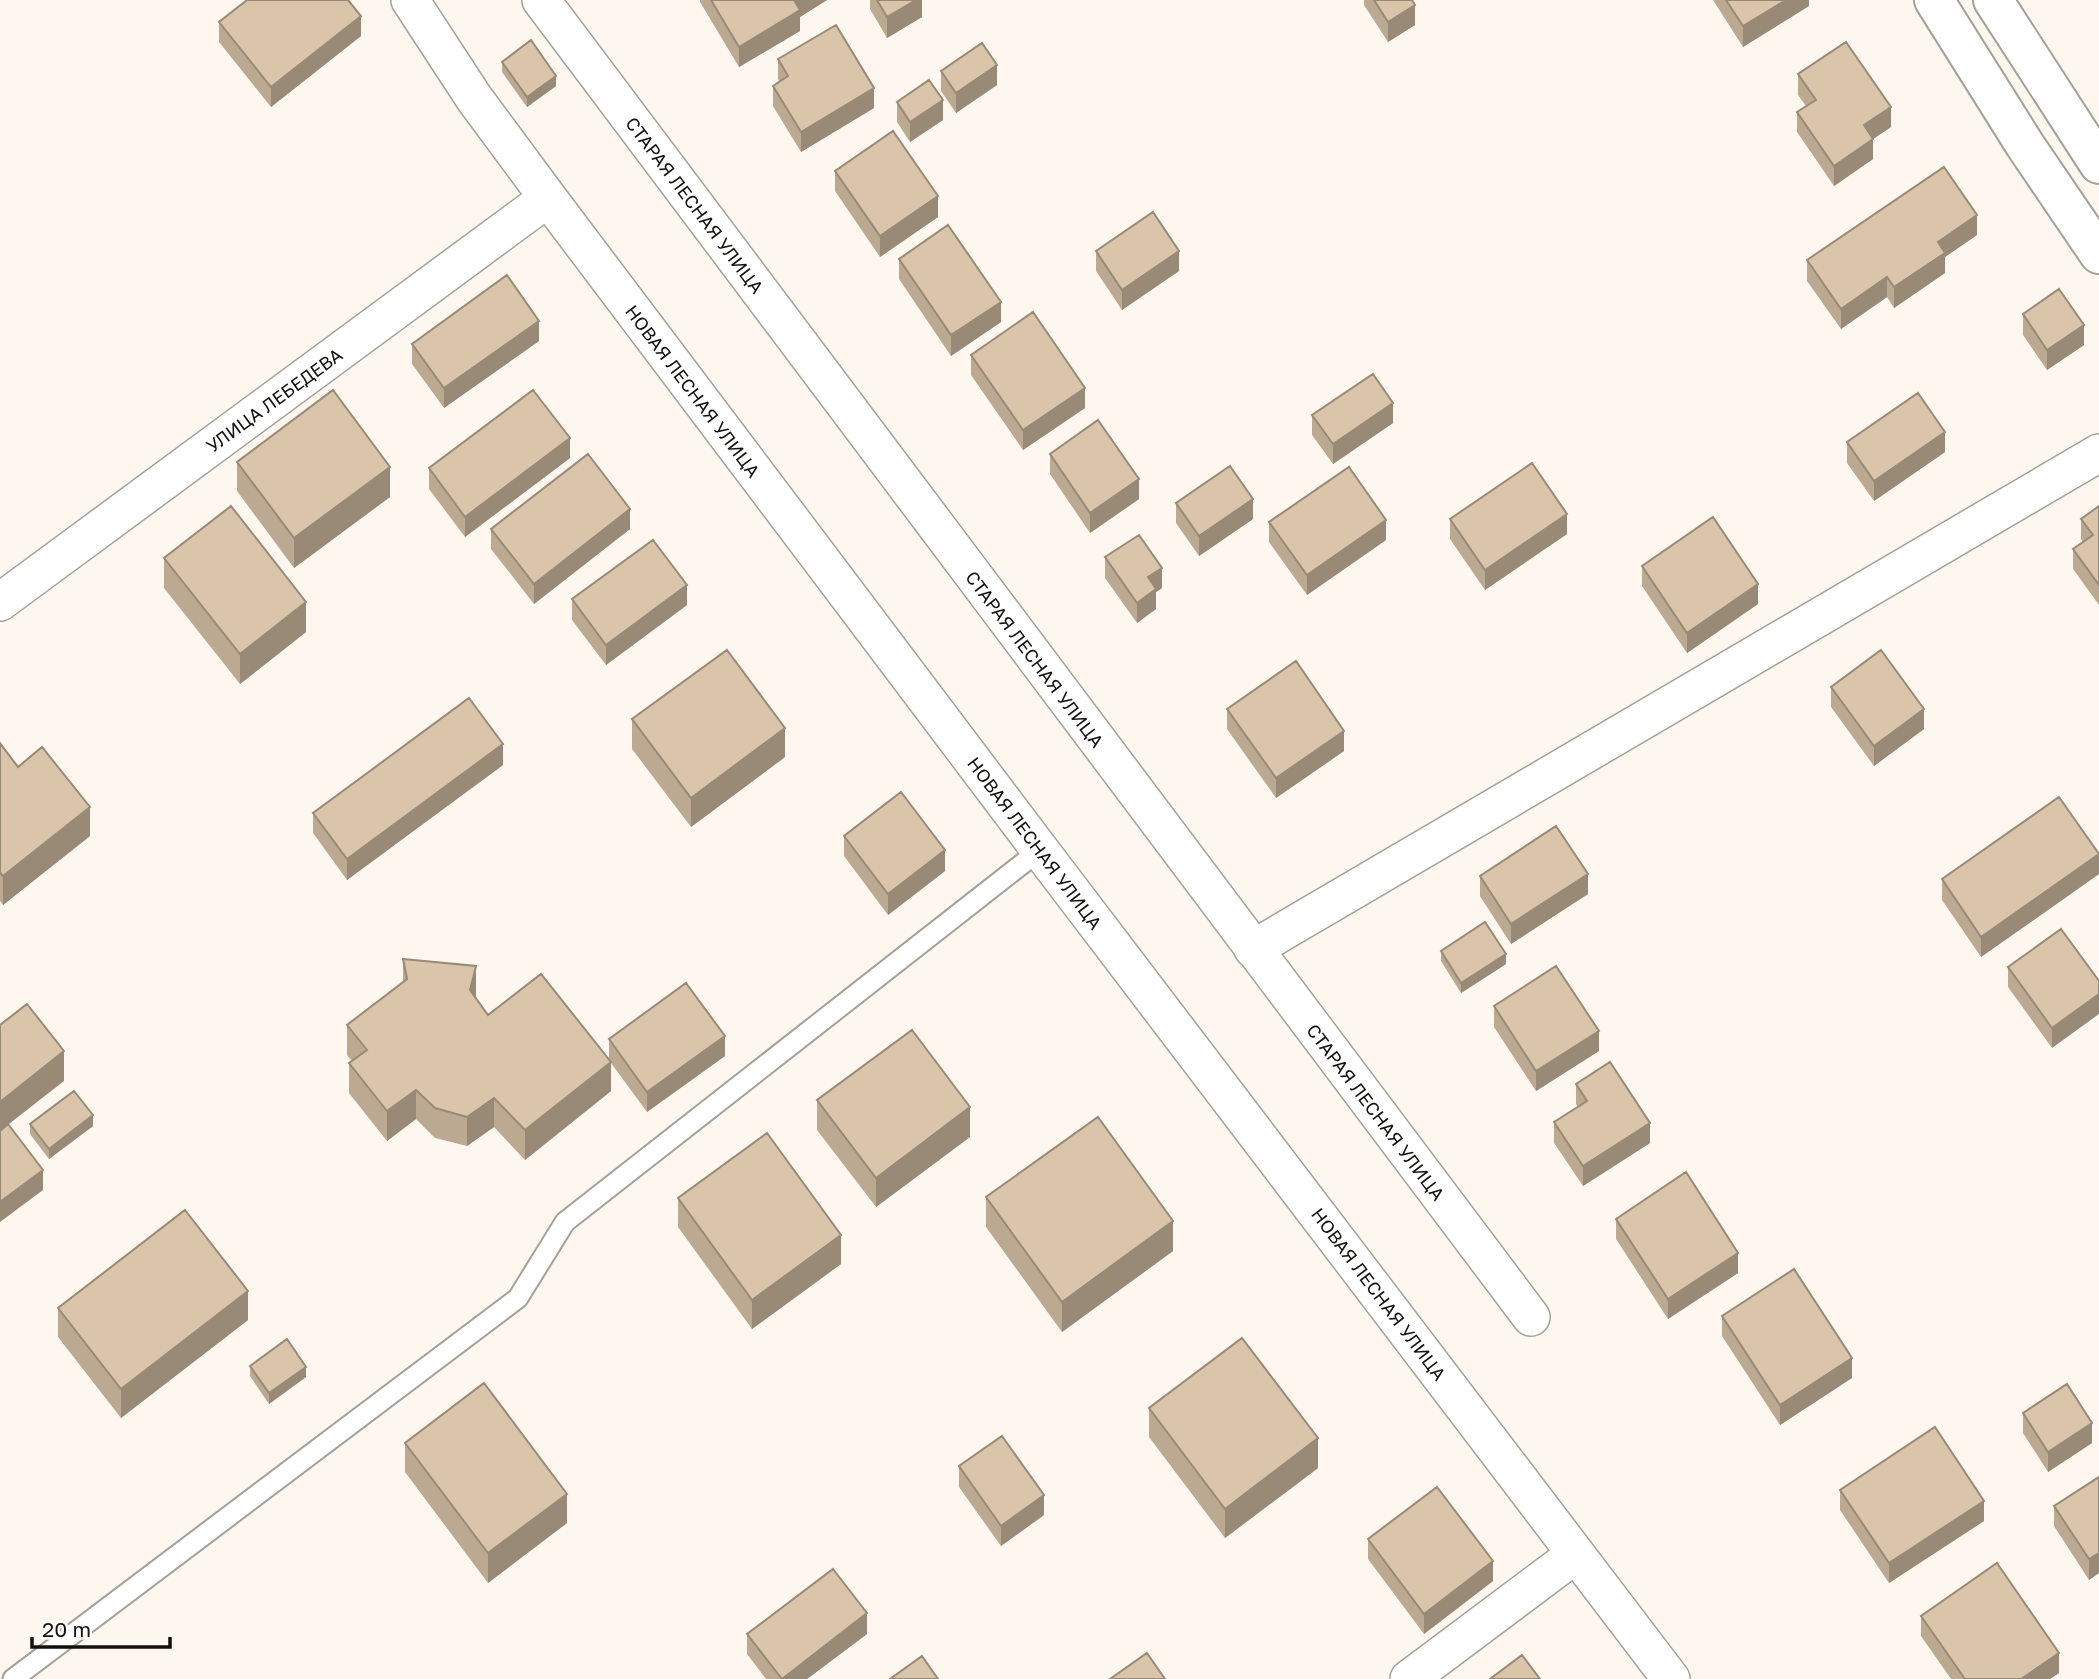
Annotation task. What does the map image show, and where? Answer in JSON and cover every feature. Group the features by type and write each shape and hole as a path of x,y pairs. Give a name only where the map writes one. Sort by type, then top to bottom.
{"main road":[{"path":"1934,0 2025,145 2099,254"},
{"path":"1993,0 2099,164"}],"street":[{"name":"НОВАЯ ЛЕСНАЯ УЛИЦА","path":"410,0 474,98 548,198 1671,1679"},
{"name":"СТАРАЯ ЛЕСНАЯ УЛИЦА","path":"541,0 1531,1317"},
{"name":"УЛИЦА ЛЕБЕДЕВА","path":"0,602 548,198"},
{"path":"1253,949 2099,453"},
{"path":"1409,1679 1576,1554"}],"lane":[{"path":"13,1679 518,1298 565,1222 1040,850"}],"building":[{"path":"247,0 348,0 361,16 271,87 219,22"},
{"path":"711,0 794,0 800,10 739,47"},
{"path":"877,0 916,0 887,17"},
{"path":"1374,0 1412,0 1415,5 1388,22"},
{"path":"1726,0 1786,0 1743,26"},
{"path":"836,25 874,88 801,132 773,86 788,76 778,59"},
{"path":"531,40 556,76 527,97 502,62"},
{"path":"1846,42 1891,107 1864,125 1873,139 1834,166 1797,112 1816,100 1798,74"},
{"path":"982,43 997,65 956,93 941,71"},
{"path":"929,80 943,100 910,122 897,102"},
{"path":"893,131 938,196 880,236 835,171"},
{"path":"1944,167 1977,215 1938,242 1945,253 1894,287 1887,277 1841,309 1807,260"},
{"path":"1153,212 1179,251 1122,290 1096,251"},
{"path":"948,225 1001,302 951,335 899,259"},
{"path":"507,275 539,321 444,388 412,344"},
{"path":"2059,289 2084,325 2047,350 2023,314"},
{"path":"1033,312 1085,388 1023,430 971,355"},
{"path":"1373,374 1393,403 1333,444 1312,415"},
{"path":"333,390 390,467 294,538 237,462"},
{"path":"533,390 570,438 465,517 429,468"},
{"path":"1918,393 1945,432 1874,481 1847,442"},
{"path":"1098,420 1139,479 1090,513 1050,454"},
{"path":"588,454 630,509 534,584 491,529"},
{"path":"1532,463 1567,514 1485,570 1450,519"},
{"path":"1230,466 1253,499 1199,536 1176,503"},
{"path":"1349,467 1386,520 1307,575 1269,522"},
{"path":"231,506 306,602 240,654 164,558"},
{"path":"2099,506 2099,585 2073,549 2093,535 2081,519"},
{"path":"1713,517 1758,584 1687,633 1642,566"},
{"path":"1139,535 1162,568 1148,577 1156,589 1137,603 1105,557"},
{"path":"653,540 687,585 606,645 572,599"},
{"path":"727,650 785,728 691,798 632,719"},
{"path":"1881,650 1924,709 1874,746 1831,687"},
{"path":"1296,661 1344,731 1276,778 1227,709"},
{"path":"469,698 503,744 347,859 313,813"},
{"path":"0,743 18,767 42,747 90,807 3,876 0,872"},
{"path":"901,792 945,850 888,894 844,836"},
{"path":"2059,797 2099,854 1981,937 1942,879"},
{"path":"1556,826 1588,874 1511,924 1480,876"},
{"path":"1485,922 1506,954 1461,983 1441,951"},
{"path":"2061,929 2099,981 2099,994 2052,1028 2008,967"},
{"path":"403,959 476,966 470,990 488,1015 541,974 611,1062 525,1130 494,1098 467,1117 435,1108 416,1090 387,1111 349,1063 367,1050 347,1025 407,979"},
{"path":"1556,966 1599,1031 1536,1071 1494,1006"},
{"path":"686,983 725,1036 647,1092 609,1039"},
{"path":"27,1004 64,1051 0,1102 0,1025"},
{"path":"912,1030 970,1107 876,1178 817,1100"},
{"path":"1610,1062 1650,1123 1583,1166 1554,1122 1587,1101 1576,1084"},
{"path":"74,1091 93,1115 49,1149 30,1124"},
{"path":"1098,1117 1173,1221 1062,1302 986,1197"},
{"path":"8,1124 43,1170 0,1202 0,1131"},
{"path":"767,1133 841,1235 752,1300 678,1198"},
{"path":"1686,1172 1738,1253 1668,1299 1616,1219"},
{"path":"185,1210 248,1291 121,1389 58,1308"},
{"path":"1794,1269 1852,1358 1780,1405 1722,1316"},
{"path":"1242,1338 1318,1438 1225,1509 1149,1408"},
{"path":"287,1339 306,1367 269,1393 250,1366"},
{"path":"484,1383 567,1494 488,1553 405,1443"},
{"path":"2067,1384 2092,1423 2048,1452 2023,1413"},
{"path":"1935,1427 1984,1501 1889,1563 1840,1490"},
{"path":"1002,1436 1044,1495 1001,1526 959,1466"},
{"path":"2099,1477 2099,1553 2089,1559 2054,1506"},
{"path":"1437,1487 1493,1561 1424,1614 1368,1539"},
{"path":"1997,1563 2059,1653 2021,1679 1965,1679 1921,1616"},
{"path":"833,1569 867,1613 782,1679 747,1634"},
{"path":"1147,1653 1165,1679 1110,1679"},
{"path":"1522,1655 1540,1679 1490,1679"},
{"path":"922,1656 938,1679 890,1679"}]}
